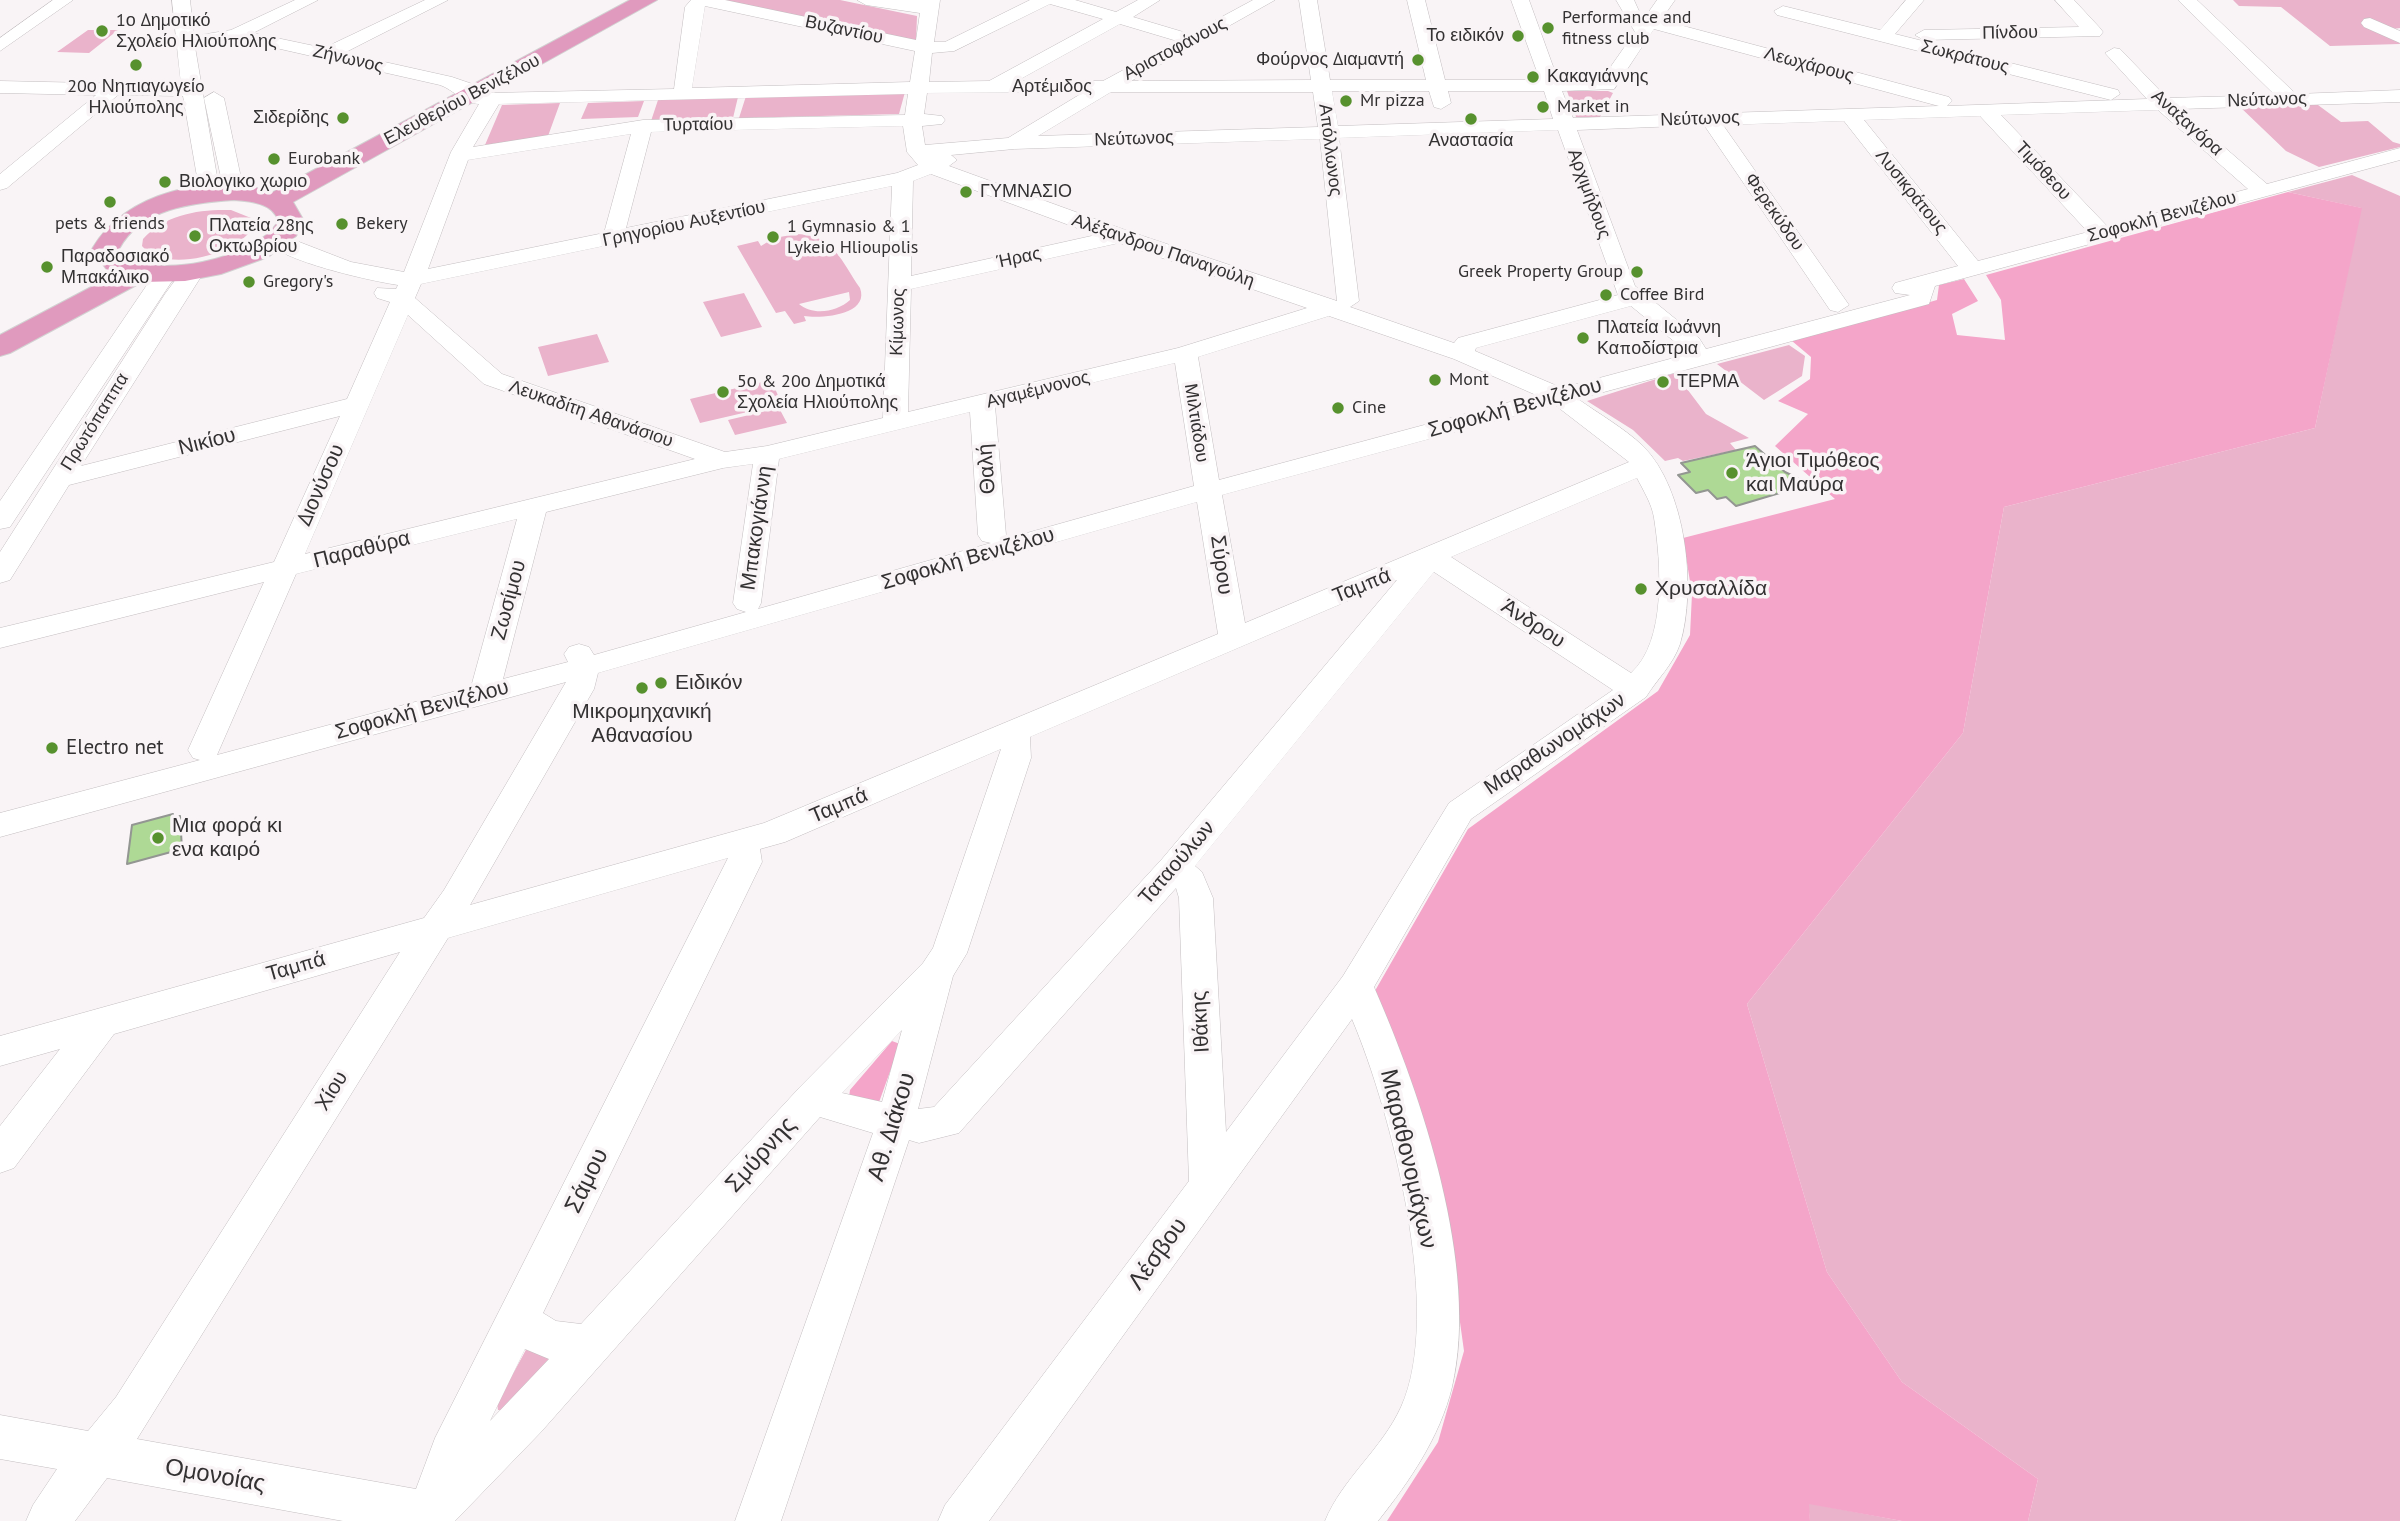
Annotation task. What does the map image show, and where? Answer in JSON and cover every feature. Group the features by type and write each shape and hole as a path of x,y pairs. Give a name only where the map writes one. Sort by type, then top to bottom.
{"main road":[{"name":"Ελευθερίου Βενιζέλου","path":"475,94 625,0"},
{"name":"Ελευθερίου Βενιζέλου","path":"269,197 475,94 646,0"},
{"path":"222,193 269,197 287,208 291,218 287,229 268,246 217,267 166,275 130,270 109,260 105,249 109,238 121,226 160,206 222,193"},
{"path":"0,333 130,270"},
{"path":"0,347 130,270"}],"street":[{"path":"0,33 46,0"},
{"path":"0,46 64,0"},
{"path":"181,0 209,71 222,193"},
{"path":"195,41 236,34 309,0"},
{"path":"327,54 439,0"},
{"path":"682,96 694,7 701,0"},
{"name":"Βυζαντίου","path":"701,0 927,48 945,67"},
{"name":"Βυζαντίου","path":"866,0 932,5"},
{"path":"945,67 1044,0"},
{"path":"1056,0 1192,40"},
{"path":"992,87 1151,0"},
{"name":"Αριστοφάνους","path":"1014,143 1106,87 1266,0"},
{"name":"Απόλλωνος","path":"1308,0 1329,133 1339,306"},
{"path":"1416,0 1447,128"},
{"name":"Αρχιμήδους","path":"1520,0 1625,289 1691,352"},
{"path":"1626,0 1637,25 1647,27 1666,0"},
{"path":"1884,36 1915,0"},
{"name":"Πίνδου","path":"1884,36 2094,32 2064,0"},
{"path":"2187,0 2292,100"},
{"path":"932,5 913,139 936,157"},
{"path":"200,8 191,91 222,193"},
{"path":"1744,47 1779,15"},
{"name":"Σωκράτους","path":"1779,15 1884,36 2154,103"},
{"path":"2370,23 2400,38"},
{"path":"936,157 936,120 950,24"},
{"name":"Αρτέμιδος","path":"475,94 682,96 920,88 945,67 992,87 1609,84 1647,27"},
{"name":"Λεωχάρους","path":"1647,27 1744,47 1975,109"},
{"name":"Ζήνωνος","path":"236,34 445,81 475,94"},
{"name":"Αναξαγόρα","path":"2114,53 2154,103 2262,190"},
{"path":"0,87 191,91"},
{"path":"0,184 113,90"},
{"name":"Διονύσου","path":"204,750 412,278 482,111 475,94"},
{"name":"Νεύτωνος","path":"936,157 1014,143 2400,96"},
{"name":"Τιμόθεου","path":"1975,109 2102,234"},
{"name":"Λυσικράτους","path":"1849,114 1973,270"},
{"name":"Φερεκύδου","path":"1709,119 1839,305"},
{"name":"Τυρταίου","path":"463,155 643,126 936,120"},
{"path":"613,238 643,126"},
{"name":"Σοφοκλή Βενιζέλου","path":"1691,352 1839,305 2400,154"},
{"name":"Γρηγορίου Αυξεντίου","path":"412,278 904,178 936,157"},
{"name":"Αλέξανδρου Παναγούλη","path":"936,157 1128,232 1464,348 1547,390"},
{"name":"Κίμωνος","path":"895,424 904,178"},
{"name":"Ήρας","path":"899,285 1128,232"},
{"path":"268,246 290,249 368,272 412,278 271,259 268,246"},
{"name":"Πρωτόπαππα","path":"0,574 176,293 193,272"},
{"name":"Πρωτόπαππα","path":"0,521 149,295 166,275"},
{"name":"Λευκαδίτη Αθανάσιου","path":"412,278 493,379 723,460"},
{"name":"Σοφοκλή Βενιζέλου","path":"0,805 204,750 581,658 1691,352 1921,299 1924,282"},
{"path":"1464,348 1633,298"},
{"name":"Αγαμέμνονος","path":"723,460 767,454 1185,354 1339,306"},
{"name":"Μιλτιάδου","path":"1185,354 1208,484"},
{"name":"Μαραθωνομάχων","path":"1356,986 1460,811 1635,690 1651,672 1665,644 1673,600 1667,515 1645,465 1633,451 1547,390"},
{"name":"Θαλή","path":"982,403 992,535"},
{"name":"Νικίου","path":"58,480 356,404"},
{"name":"Μπακογιάννη","path":"747,603 767,454"},
{"name":"Παραθύρα","path":"0,638 533,509 723,460"},
{"name":"Ταμπά","path":"0,1051 773,833 1645,465"},
{"name":"Σοφοκλή Βενιζέλου","path":"581,658 747,603 992,535 1208,484"},
{"name":"Σύρου","path":"1208,484 1233,639"},
{"name":"Ζωσίμου","path":"488,682 533,509"},
{"name":"Άνδρου","path":"1431,557 1635,690"},
{"name":"Ταταούλων","path":"813,1098 853,1112 919,1126 945,1121 1174,868 1431,557"},
{"name":"Χίου","path":"49,1516 131,1412 437,927 579,689 581,658"},
{"name":"Σοφοκλή Βενιζέλου","path":"0,825 488,682"},
{"name":"Αθ. Διάκου","path":"758,1521 896,1121 936,972 948,953 1015,758 1017,751 1014,733"},
{"name":"Σάμου","path":"428,1518 451,1454 746,862 743,842"},
{"name":"Ιθάκης","path":"1174,868 1190,881 1196,898 1209,1184"},
{"name":"Σμύρνης","path":"428,1518 591,1344 813,1098 936,972"},
{"name":"Λέσβου","path":"961,1521 1356,986"},
{"name":"Μαραθονομάχων","path":"1348,1521 1396,1463 1430,1387 1440,1321 1424,1204 1376,1027 1356,986"},
{"path":"0,1156 102,1022"},
{"path":"518,1319 539,1337 566,1344 591,1344"},
{"name":"Ομονοίας","path":"0,1437 428,1518"}],"shaded area":[{"path":"714,0 840,0 917,16 916,41"},
{"path":"2233,0 2400,0 2400,28 2393,29 2400,44 2330,46 2281,7 2239,6"},
{"path":"88,30 118,30 89,53 57,52"},
{"path":"1567,91 1613,93 1600,117 1576,117"},
{"path":"905,92 899,114 739,118 746,96"},
{"path":"738,97 733,118 651,121 658,100"},
{"path":"644,101 638,117 581,119 588,103"},
{"path":"560,103 548,136 485,145 502,105"},
{"path":"2238,105 2318,105 2341,122 2368,121 2393,142 2400,144 2400,147 2319,167 2286,151"},
{"path":"2352,175 2400,196 2400,1521 2028,1521 2038,1479 1902,1382 1827,1272 1747,1004 1963,733 2004,507 2315,428 2361,208 2288,192"},
{"path":"2288,192 2362,208 2315,428 2004,507 1963,733 1747,1004 1827,1272 1902,1382 2038,1479 2028,1521 1902,1521 1809,1504 1810,1521 1387,1521 1438,1442 1464,1351 1440,1178 1372,996 1468,829 1658,691 1690,635 1692,594 1683,538 1835,499 1775,446 1808,414 1778,401 1810,379 1811,357 1792,341 1937,300 1939,285 1964,279 1978,301 1952,314 1957,335 2005,340 2001,300 1986,275"},
{"name":"Πλατεία 28ης Οκτωβρίου","path":"231,210 251,218 254,225 246,236 234,245 218,252 183,260 167,259 152,254 142,246 143,239 172,219 195,212"},
{"path":"797,234 820,239 828,244 860,288 861,297 858,304 851,310 832,316 804,316 806,321 794,324 785,311 776,313 737,246 758,241 761,246 774,238","holes":["849,292 850,300 825,311 811,310 799,304"]},
{"path":"744,293 762,327 721,337 703,302"},
{"path":"597,334 609,362 548,376 538,347"},
{"path":"1789,345 1805,356 1802,376 1764,400 1717,364"},
{"path":"1675,373 1706,414 1749,438 1730,443 1736,450 1683,461 1678,458 1665,461 1633,430 1587,401"},
{"path":"771,380 782,404 700,423 690,399"},
{"path":"779,408 787,423 735,435 728,420"},
{"path":"892,1041 900,1044 878,1105 849,1097 850,1090"},
{"path":"527,1348 553,1358 503,1410 498,1410 497,1403"},
{"path":"1808,1503 1902,1521 1810,1521"}],"building":[{"name":"Άγιοι Τιμόθεος και Μαύρα","path":"1755,446 1785,472 1810,484 1736,506 1726,497 1717,499 1708,490 1696,493 1678,475 1690,472 1681,463"},
{"name":"Μια φορά κι ενα καιρό","path":"173,814 173,818 180,816 182,849 127,864 132,825"}],"place":[{"name":"Performance and fitness club","path":"1548,28"},
{"name":"1ο Δημοτικό Σχολείο Ηλιούπολης","path":"102,31"},
{"name":"Το ειδικόν","path":"1518,36"},
{"name":"Φούρνος Διαμαντή","path":"1418,60"},
{"name":"20ο Νηπιαγωγείo Ηλιούπολης","path":"136,65"},
{"name":"Κακαγιάννης","path":"1533,77"},
{"name":"Mr pizza","path":"1346,101"},
{"name":"Market in","path":"1543,107"},
{"name":"Σιδερίδης","path":"343,118"},
{"name":"Αναστασία","path":"1471,119"},
{"name":"Eurobank","path":"274,159"},
{"name":"Βιολογικο χωριο","path":"165,182"},
{"name":"ΓΥΜΝΑΣΙΟ","path":"966,192"},
{"name":"pets & friends","path":"110,202"},
{"name":"Bekery","path":"342,224"},
{"name":"Πλατεία 28ης Οκτωβρίου","path":"195,236"},
{"name":"1 Gymnasio & 1 Lykeio Hlioupolis","path":"773,237"},
{"name":"Παραδοσιακό Μπακάλικο","path":"47,267"},
{"name":"Greek Property Group","path":"1637,272"},
{"name":"Gregory's","path":"249,282"},
{"name":"Coffee Bird","path":"1606,295"},
{"name":"Πλατεία Ιωάννη Καποδίστρια","path":"1583,338"},
{"name":"Mont","path":"1435,380"},
{"name":"ΤΕΡΜΑ","path":"1663,382"},
{"name":"5ο & 20ο Δημοτικά Σχολεία Ηλιούπολης","path":"723,392"},
{"name":"Cine","path":"1338,408"},
{"name":"Άγιοι Τιμόθεος και Μαύρα","path":"1732,473"},
{"name":"Χρυσαλλίδα","path":"1641,589"},
{"name":"Ειδικόν","path":"661,683"},
{"name":"Μικρομηχανική Αθανασίου","path":"642,688"},
{"name":"Electro net","path":"52,748"},
{"name":"Μια φορά κι ενα καιρό","path":"158,838"}]}
